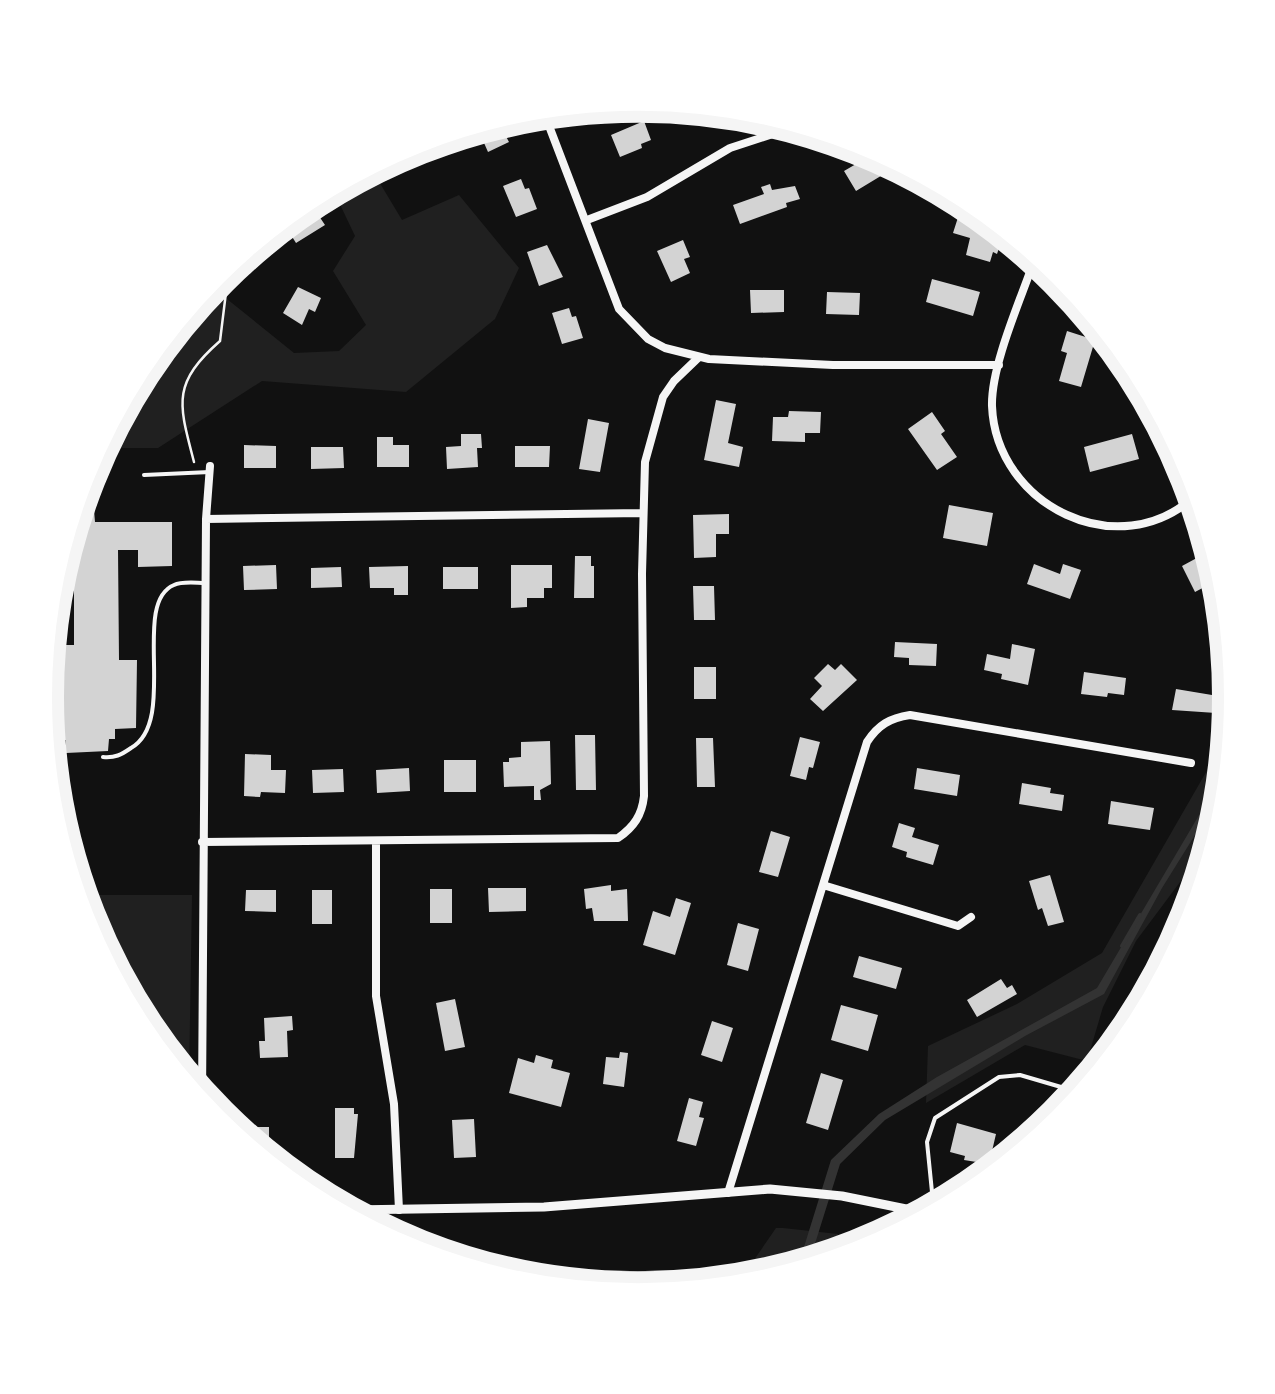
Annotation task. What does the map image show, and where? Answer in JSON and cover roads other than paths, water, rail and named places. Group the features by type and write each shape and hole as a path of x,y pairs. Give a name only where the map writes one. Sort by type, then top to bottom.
{"street":[{"path":"548,124 621,313 648,339 699,357 833,365 999,365"},
{"path":"587,220 647,198 730,148 775,134"},
{"path":"1031,271 999,365 992,405 1001,448 1023,484 1052,510 1094,525 1136,526 1184,504"},
{"path":"202,842 618,838 629,830 638,820 644,796 645,462 656,414 674,381 699,357"},
{"path":"202,1080 205,583 210,469"},
{"path":"206,518 642,513"},
{"path":"728,1192 868,742 884,723 910,715 1192,763"},
{"path":"376,842 376,996 394,1104 398,1210"},
{"path":"823,885 958,926 971,917"},
{"path":"368,1210 556,1206 770,1189 842,1196 908,1209"}],"lane":[{"path":"144,474 210,469"},
{"path":"103,757 115,758 142,742 154,716 153,654 156,619 164,592 176,584 205,583"},
{"path":"931,1197 927,1142 935,1118 999,1077 1020,1075 1061,1086 1058,1096"}],"waterway":[{"path":"1122,946 1140,915"}]}
